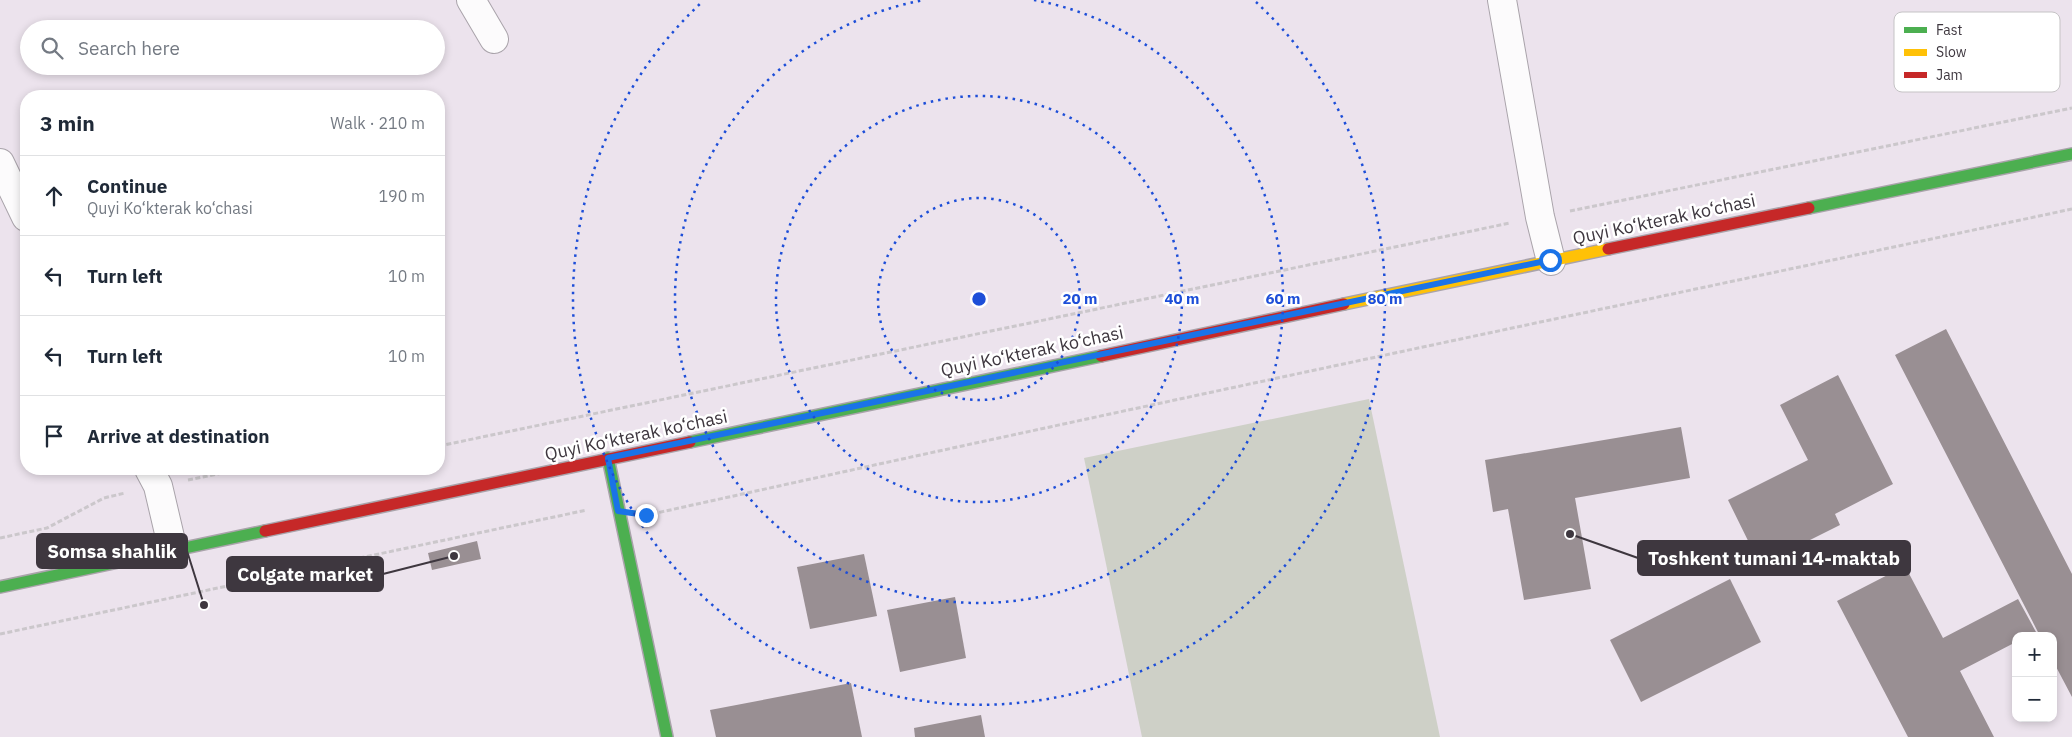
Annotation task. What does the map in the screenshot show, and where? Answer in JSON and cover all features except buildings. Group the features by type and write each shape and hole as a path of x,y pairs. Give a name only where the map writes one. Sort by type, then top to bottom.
{"main road":[{"name":"Quyi Ko‘kterak ko‘chasi","path":"0,587 1550,260 2072,154"},
{"path":"608,458 668,737"}],"street":[{"path":"471,0 494,39"},
{"path":"1502,0 1540,217 1550,260"},
{"path":"0,163 20,205"},
{"path":"154,477 173,550"}],"path":[{"path":"445,445 2072,108"},
{"path":"0,634 593,509 646,515 1053,424 1436,345 2072,209"},
{"path":"0,538 46,528 104,498 154,477 176,475"}],"shaded area":[{"path":"1369,399 1440,737 1142,737 1084,458"}],"traffic: fast":[{"path":"1809,208 2072,154"},
{"path":"690,442 1101,356"},
{"path":"608,458 667,737"},
{"path":"0,587 265,531"}],"traffic: slow":[{"path":"1344,304 1608,249"}],"traffic: jam":[{"path":"1608,249 1809,208"},
{"path":"1101,356 1344,304"},
{"path":"265,531 690,442"}],"place":[{"name":"Toshkent tumani 14-maktab","path":"1570,534"},
{"name":"Colgate market","path":"454,556"},
{"name":"Somsa shahlik","path":"204,605"}],"route":[{"path":"646,515 618,511 608,458 1550,260"}]}
